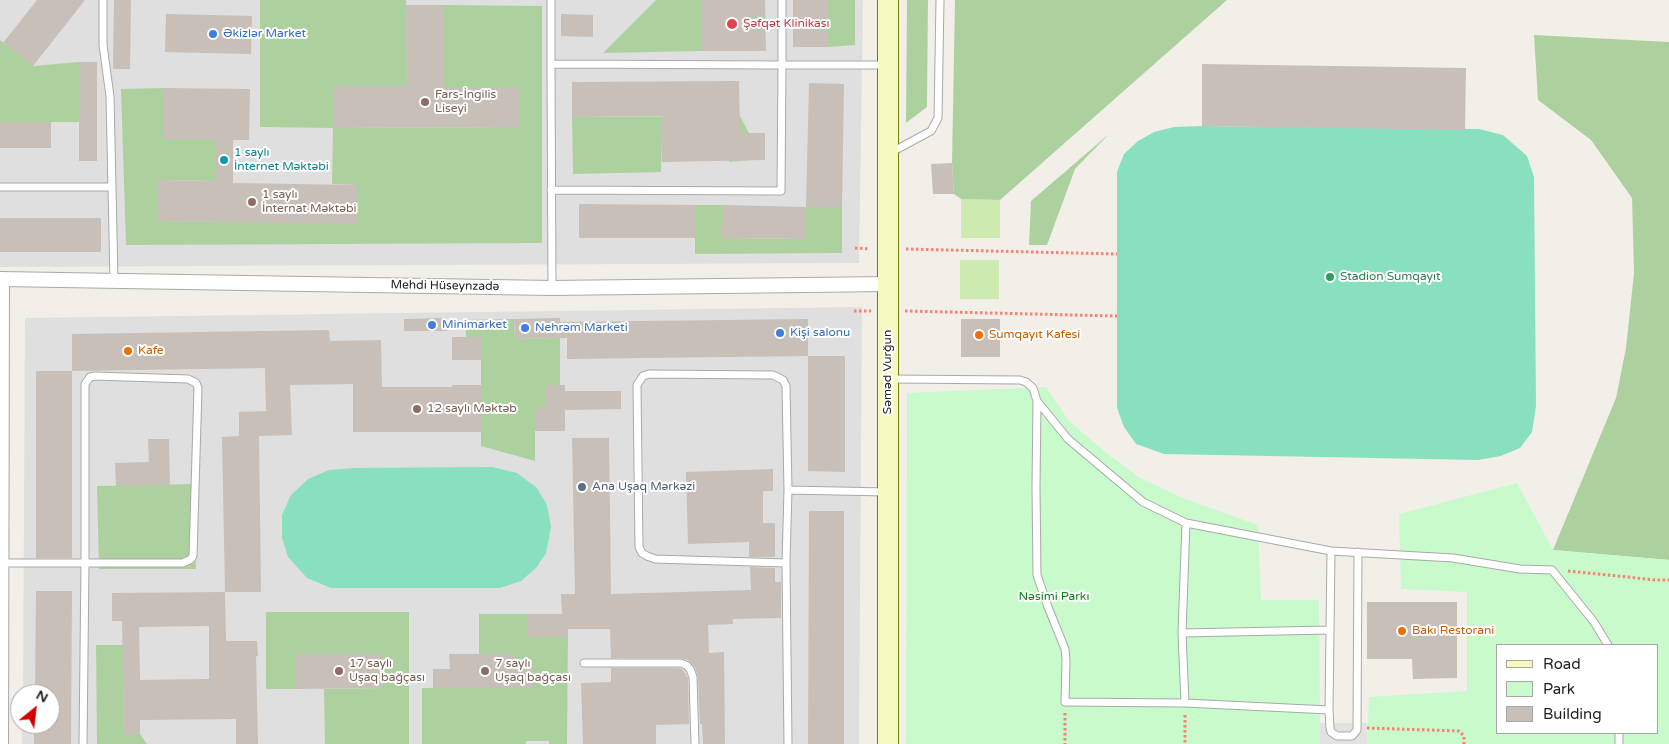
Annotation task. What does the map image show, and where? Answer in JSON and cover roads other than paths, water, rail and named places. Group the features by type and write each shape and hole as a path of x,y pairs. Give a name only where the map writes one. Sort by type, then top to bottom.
{"main road":[{"name":"Səməd Vurğun","path":"888,0 888,744"}],"street":[{"name":"Mehdi Hüseynzadə","path":"1,279 552,288 888,284"},
{"path":"1,279 1,744"}],"lane":[{"path":"103,0 103,45 110,96 114,281"},
{"path":"551,0 552,288"},
{"path":"551,190 781,191 782,0"},
{"path":"888,155 931,131 938,118 940,0"},
{"path":"550,64 888,65"},
{"path":"0,187 112,187"},
{"path":"786,563 655,558 642,553 639,547 637,385 643,376 648,374 773,375 783,380 786,386 788,744"},
{"path":"1,563 85,563 183,563 191,559 193,556 198,388 192,380 95,376 87,380 85,384 85,563 83,744"},
{"path":"888,380 1020,380 1033,388 1036,401 1038,575 1048,607 1065,649 1065,702 1185,703 1329,710"},
{"path":"1036,401 1068,439 1143,502 1186,523 1331,551 1453,558 1520,569 1552,570 1594,622 1607,644"},
{"path":"788,490 888,492"},
{"path":"1185,703 1182,634 1186,523"},
{"path":"1331,551 1329,710 1331,732 1337,736 1352,736 1356,734 1357,730 1358,552"},
{"path":"1182,634 1329,630"},
{"path":"584,662 680,663 686,665 693,676 695,744"}],"place":[{"name":"Şəfqət Klinikası","path":"732,24"},
{"name":"Əkizlər Market","path":"213,34"},
{"name":"Fars-İngilis Liseyi","path":"425,102"},
{"name":"1 saylı İnternet Məktəbi","path":"224,160"},
{"name":"1 saylı İnternat Məktəbi","path":"252,202"},
{"name":"Stadion Sumqayıt","path":"1330,277"},
{"name":"Minimarket","path":"432,325"},
{"name":"Nehrəm Marketi","path":"525,328"},
{"name":"Kişi salonu","path":"780,333"},
{"name":"Sumqayıt Kafesi","path":"979,335"},
{"name":"Kafe","path":"128,351"},
{"name":"12 saylı Məktəb","path":"417,409"},
{"name":"Ana Uşaq Mərkəzi","path":"582,487"},
{"name":"Bakı Restorani","path":"1402,631"},
{"name":"17 saylı Uşaq bağçası","path":"339,671"},
{"name":"7 saylı Uşaq bağçası","path":"485,671"}],"park label":[{"name":"Nəsimi Parkı","path":"1054,597"}]}
